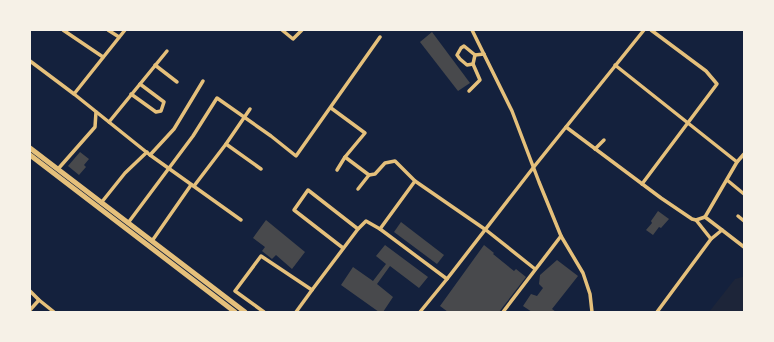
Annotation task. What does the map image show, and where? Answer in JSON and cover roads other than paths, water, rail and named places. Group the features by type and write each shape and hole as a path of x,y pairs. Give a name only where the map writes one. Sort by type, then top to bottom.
{"main road":[{"path":"30,148 245,312"},
{"path":"30,155 235,312"}],"street":[{"path":"63,30 103,57"},
{"path":"108,30 119,37"},
{"path":"74,94 125,30"},
{"path":"282,30 293,39 302,30"},
{"path":"472,30 512,111 533,168 561,236 583,273 590,294 592,312"},
{"path":"420,312 644,30"},
{"path":"642,184 717,84 706,71 651,30"},
{"path":"128,223 193,136 217,98 296,156 380,37"},
{"path":"473,64 467,65 457,55 461,48 464,46 475,55 484,54"},
{"path":"109,122 167,51"},
{"path":"468,91 480,80 473,64 475,55"},
{"path":"30,61 148,153 241,220"},
{"path":"156,65 178,82"},
{"path":"616,65 737,162"},
{"path":"102,203 125,173 174,129 203,81"},
{"path":"131,94 156,112 160,112 164,102 140,84"},
{"path":"330,108 365,133 345,157 337,170"},
{"path":"152,241 226,144 250,109"},
{"path":"58,170 95,127 96,112"},
{"path":"566,127 661,198 692,219 696,220 712,239"},
{"path":"595,149 604,140"},
{"path":"226,144 261,169"},
{"path":"696,220 706,217 726,180 737,162 744,154"},
{"path":"345,157 368,175 375,174 385,163 395,161 415,181 486,230 535,269"},
{"path":"358,189 368,175"},
{"path":"726,180 744,194"},
{"path":"380,229 415,181"},
{"path":"343,248 294,210 308,190 358,229"},
{"path":"738,216 744,221"},
{"path":"706,217 744,247"},
{"path":"296,312 343,248 366,221 380,229 447,279"},
{"path":"657,312 712,239 722,230"},
{"path":"503,312 561,236"},
{"path":"264,312 236,291 261,256 312,290"},
{"path":"30,291 54,312"},
{"path":"30,310 39,300"}]}
